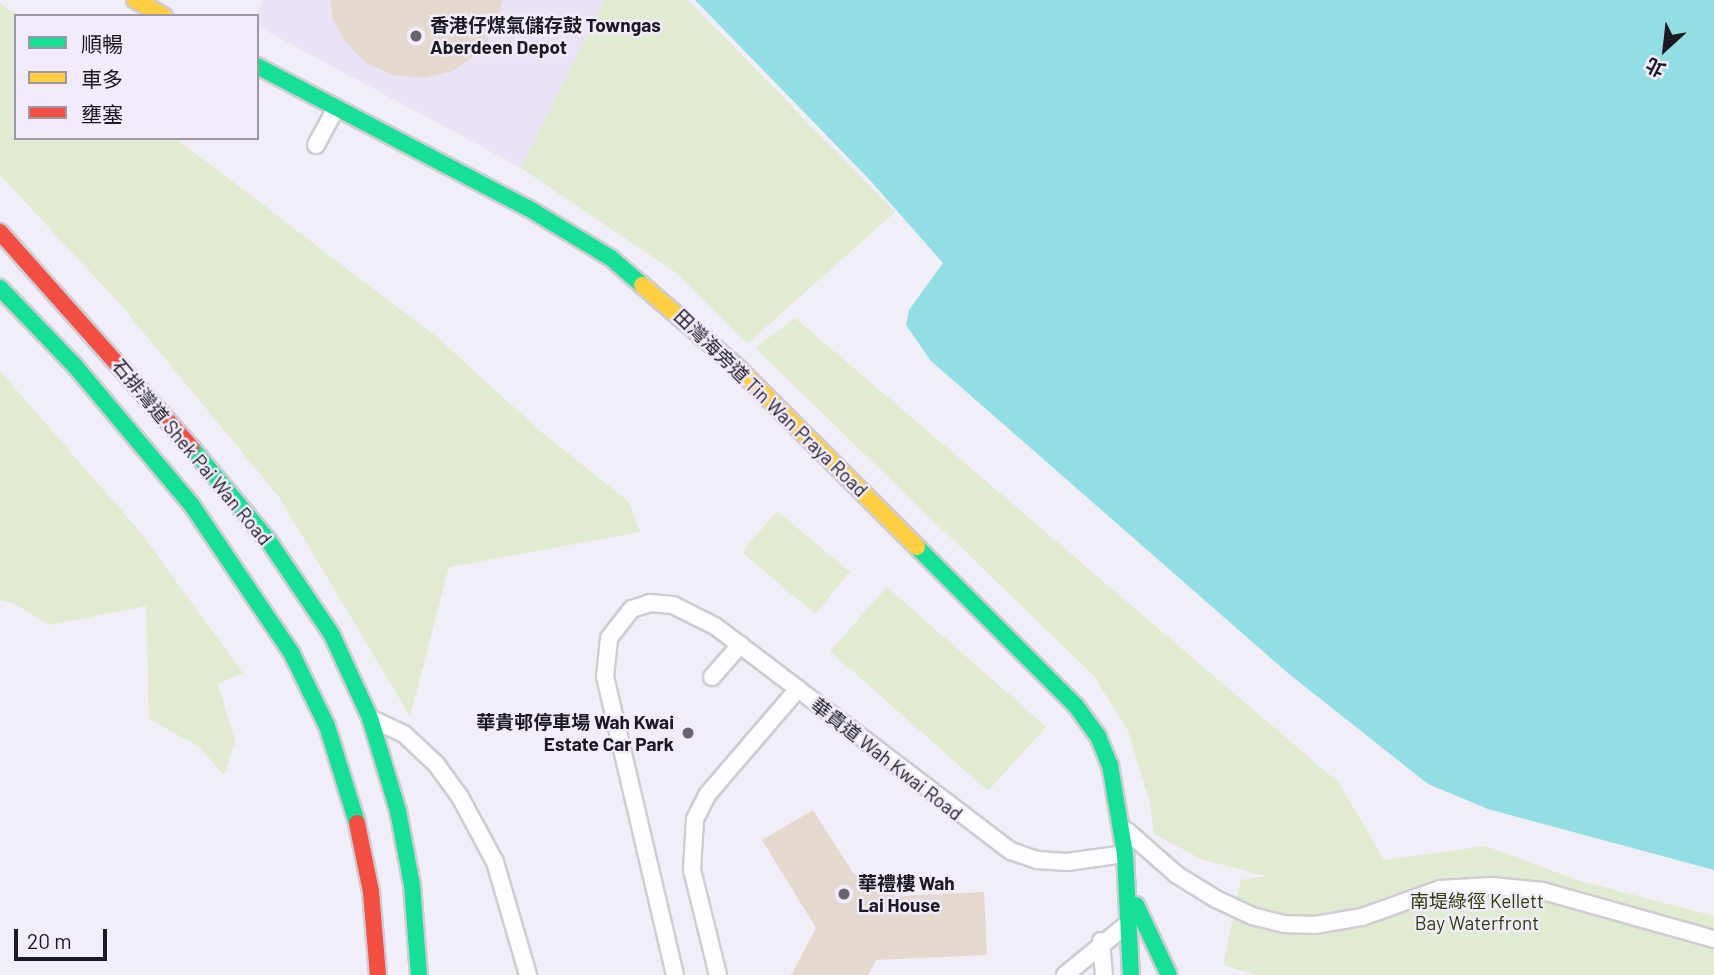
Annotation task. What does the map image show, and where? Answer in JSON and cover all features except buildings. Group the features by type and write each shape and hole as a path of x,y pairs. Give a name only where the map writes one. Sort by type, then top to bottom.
{"main road":[{"path":"135,0 160,14"},
{"name":"田灣海旁道 Tin Wan Praya Road","path":"259,67 528,208 611,258 672,306 1076,706 1098,736 1110,765 1125,854 1128,884 1126,925 1131,975"},
{"name":"石排灣道 Shek Pai Wan Road","path":"0,232 268,540 332,635 370,718 398,811 412,885 419,975"},
{"name":"石排灣道 Shek Pai Wan Road","path":"0,288 75,366 191,504 292,654 327,726 354,806 371,892 378,975"},
{"name":"田灣海旁道 Tin Wan Praya Road","path":"1128,884 1169,975"}],"lane":[{"path":"316,145 336,108"},
{"path":"675,975 604,658 617,622 632,610 650,603 694,612 798,689"},
{"path":"712,677 740,645"},
{"name":"華貴道 Wah Kwai Road","path":"718,975 692,870 695,819 707,794 798,689 1011,851 1037,860 1067,862 1125,854"},
{"path":"370,718 404,734 436,764 460,797 495,862 527,975"},
{"path":"1120,824 1177,875 1216,899 1252,916 1284,924 1315,925 1362,916 1440,889 1491,886 1543,891 1714,939"},
{"path":"1065,975 1079,968 1101,941 1126,925"},
{"path":"1101,941 1104,975"}],"shaded area":[{"path":"263,0 605,0 521,168 259,27 257,14"}],"green space":[{"path":"605,0 688,0 895,212 748,343 675,272 521,168"},
{"path":"0,3 14,14 14,140 178,140 438,338 540,431 629,502 640,532 449,567 410,716 279,497 121,305 0,175"},
{"name":"南堤綠徑 Kellett Bay Waterfront","path":"795,318 1339,783 1384,860 1486,846 1580,881 1714,916 1714,975 1257,975 1223,965 1241,880 1267,876 1203,860 1154,834 1150,803 1128,731 1094,676 755,348"},
{"path":"0,371 140,532 243,673 218,684 235,741 224,775 199,747 149,719 146,606 49,625 13,603 0,600"},
{"path":"777,511 850,572 815,614 742,552"},
{"path":"887,587 1046,727 988,791 830,651"}],"water":[{"path":"695,0 1714,0 1714,870 1488,809 1428,784 1289,674 931,361 906,325 909,310 943,263 868,178"}],"traffic: fast":[{"path":"259,67 528,208 611,258 642,285"},
{"path":"0,288 75,366 191,504 292,654 327,726 357,823"},
{"path":"191,447 268,540 332,635 370,718 398,811 412,885 419,975"},
{"path":"917,547 1076,706 1098,736 1110,765 1125,854 1131,975"},
{"path":"1136,905 1169,975"}],"traffic: slow":[{"path":"135,0 160,14"},
{"path":"642,285 736,366 917,547"}],"traffic: jam":[{"path":"0,232 191,447"},
{"path":"357,823 371,892 378,975"}],"place":[{"name":"香港仔煤氣儲存鼓 Towngas Aberdeen Depot","path":"416,36"},
{"name":"華貴邨停車場 Wah Kwai Estate Car Park","path":"688,733"},
{"name":"華禮樓 Wah Lai House","path":"844,894"}]}
